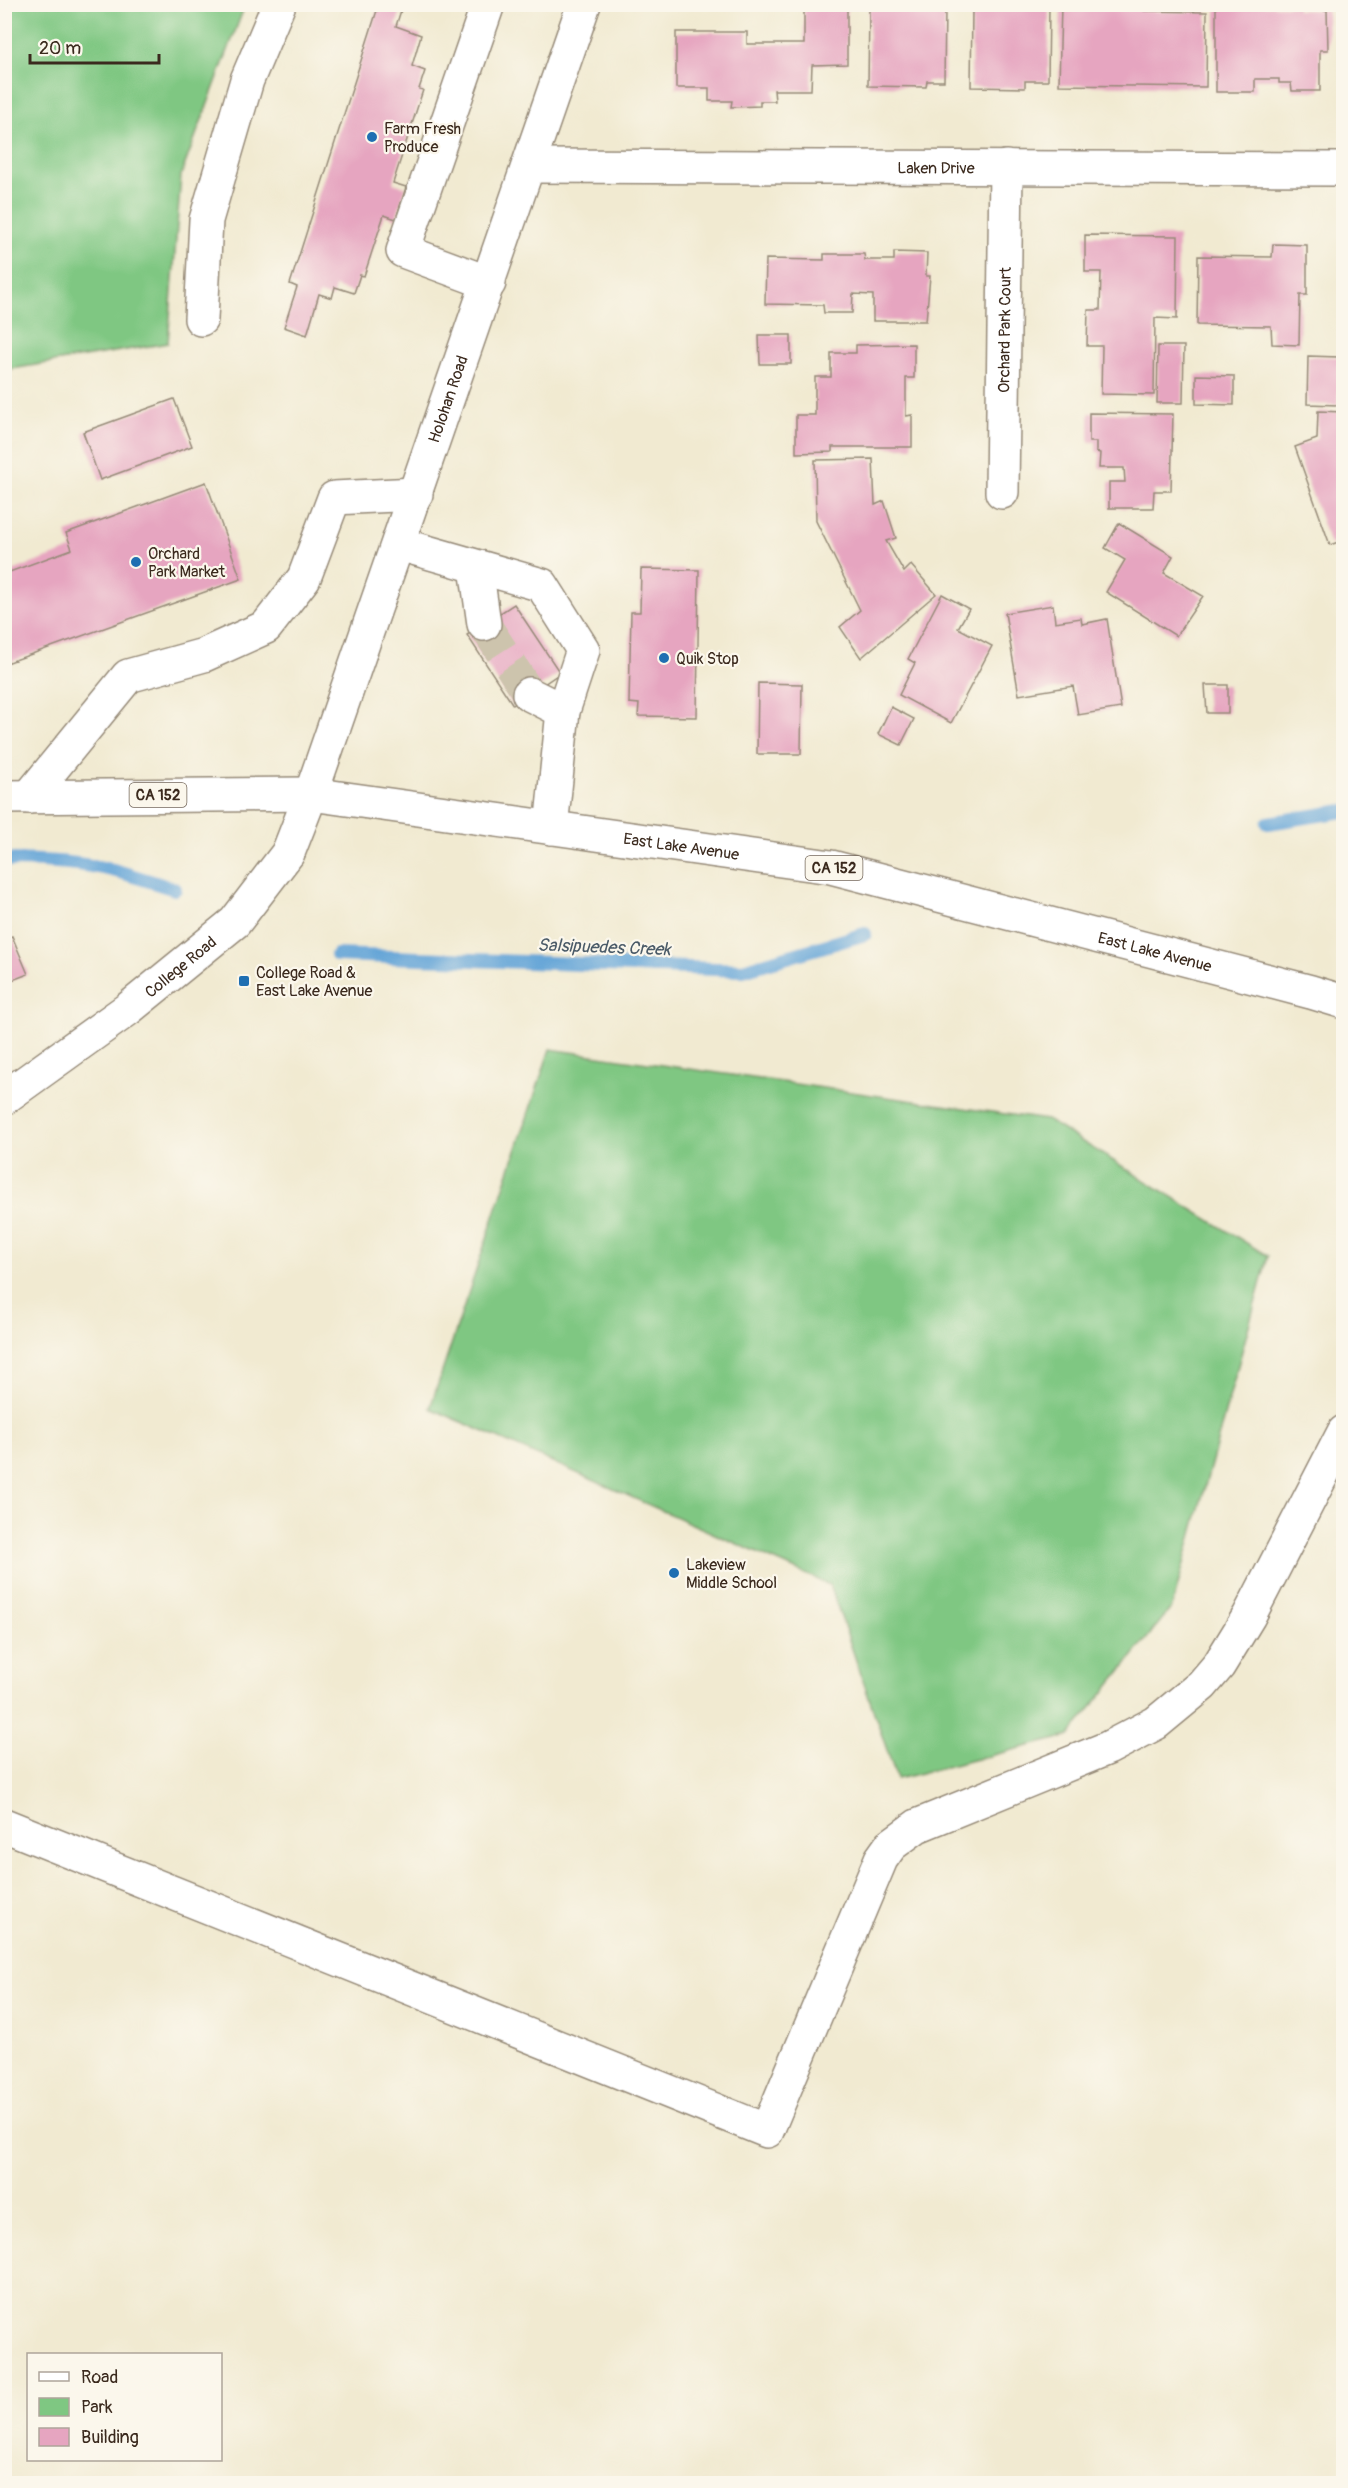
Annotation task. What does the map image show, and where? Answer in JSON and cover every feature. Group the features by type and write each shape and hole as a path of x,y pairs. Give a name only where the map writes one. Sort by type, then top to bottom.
{"main road":[{"path":"201,320 206,220 247,80 279,4"},
{"path":"488,4 403,251 489,283"},
{"name":"Holohan Road","path":"311,794 530,166 584,4"},
{"name":"Laken Drive","path":"530,166 1344,169"},
{"name":"Orchard Park Court","path":"1002,492 1006,167"},
{"path":"17,797 128,676 204,655 266,627 304,578 334,498 416,494"},
{"path":"399,544 542,585 583,650 563,711 551,828"},
{"path":"476,567 484,624"},
{"path":"529,694 563,711"},
{"name":"East Lake Avenue","path":"17,797 311,794 831,867 1344,1002"},
{"name":"College Road","path":"4,1098 128,1009 235,922 288,853 311,794"},
{"path":"4,1825 767,2131 881,1858 891,1845 917,1826 1108,1748 1156,1723 1179,1706 1219,1665 1249,1616 1344,1432"}],"green space":[{"path":"5,4 245,5 181,175 168,343 5,370"},
{"path":"550,1049 1047,1120 1268,1256 1172,1607 1069,1736 897,1779 830,1585 430,1408"}],"building":[{"name":"Farm Fresh Produce","path":"379,4 403,4 396,26 421,35 412,66 425,71 419,89 423,90 393,183 406,187 396,219 384,215 364,276 360,275 354,293 335,287 332,298 319,294 307,335 284,327 297,287 290,284"},
{"path":"989,4 1036,4 1036,7 1049,7 1048,81 1025,81 1025,88 971,87 972,9 989,9"},
{"path":"1061,5 1144,5 1144,11 1207,12 1206,87 1059,85"},
{"path":"1216,5 1297,6 1297,10 1327,10 1328,50 1320,50 1320,91 1292,91 1291,83 1279,83 1279,79 1255,79 1255,92 1216,92"},
{"path":"804,6 847,6 847,64 812,65 811,90 774,90 775,101 760,101 760,106 731,107 732,101 709,101 709,88 676,88 676,32 747,32 747,44 804,44"},
{"path":"869,9 945,10 944,81 927,81 926,87 868,86"},
{"path":"1085,235 1178,236 1177,319 1155,318 1154,395 1101,394 1102,346 1087,346 1088,310 1100,310 1101,272 1085,272"},
{"path":"1273,244 1307,245 1307,295 1300,295 1299,345 1272,344 1271,326 1197,325 1198,256 1272,257"},
{"path":"894,252 927,253 926,276 930,276 926,321 873,321 873,295 853,294 852,313 824,313 823,305 765,304 766,259 824,260 824,254 864,254 865,260 894,260"},
{"path":"759,335 791,335 791,364 760,364"},
{"path":"1342,340 1344,340 1344,402 1340,402"},
{"path":"914,344 914,378 906,378 906,416 912,415 912,447 832,447 832,452 796,453 796,415 815,415 815,377 831,377 831,353 856,353 856,345"},
{"path":"1158,346 1184,346 1183,403 1157,403"},
{"path":"1308,356 1339,357 1338,405 1307,404"},
{"path":"1196,375 1234,376 1234,405 1196,404"},
{"path":"174,399 192,446 100,480 83,432"},
{"path":"1318,411 1344,412 1344,540 1330,545 1295,447 1317,439"},
{"path":"1089,413 1173,414 1171,491 1154,491 1153,508 1109,508 1109,482 1125,482 1124,468 1099,468 1100,453 1096,452 1096,442 1089,442"},
{"path":"873,459 875,505 884,501 896,538 886,541 904,572 911,565 936,594 861,658 840,627 860,610 816,521 815,460"},
{"name":"Orchard Park Market","path":"206,482 241,579 4,664 4,574 72,549 66,533"},
{"path":"1119,523 1173,556 1164,573 1203,596 1176,636 1106,592 1125,560 1105,548"},
{"name":"Quik Stop","path":"641,569 699,570 697,717 638,716 639,704 629,703 631,612 640,612"},
{"path":"942,594 969,609 958,628 992,646 951,723 899,695 915,663 908,659"},
{"path":"514,604 560,673 513,705 467,635"},
{"path":"1053,605 1055,622 1081,618 1082,624 1107,619 1121,708 1078,715 1073,686 1019,695 1005,613"},
{"path":"758,683 802,684 801,754 757,754"},
{"path":"1205,685 1228,685 1228,713 1207,713"},
{"path":"891,707 914,719 901,745 878,734"},
{"path":"12,936 28,974 5,983 5,939"}],"waterway":[{"name":"Salsipuedes Creek","path":"1268,823 1344,811"},
{"name":"Salsipuedes Creek","path":"4,860 32,860 99,867 175,889"},
{"name":"Salsipuedes Creek","path":"337,955 743,970 865,934"}],"tunnel":[{"path":"484,624 529,694"}],"place":[{"name":"Farm Fresh Produce","path":"372,137"},
{"name":"Orchard Park Market","path":"136,562"},
{"name":"Quik Stop","path":"664,658"},
{"name":"College Road & East Lake Avenue","path":"244,981"},
{"name":"Lakeview Middle School","path":"674,1573"}]}
